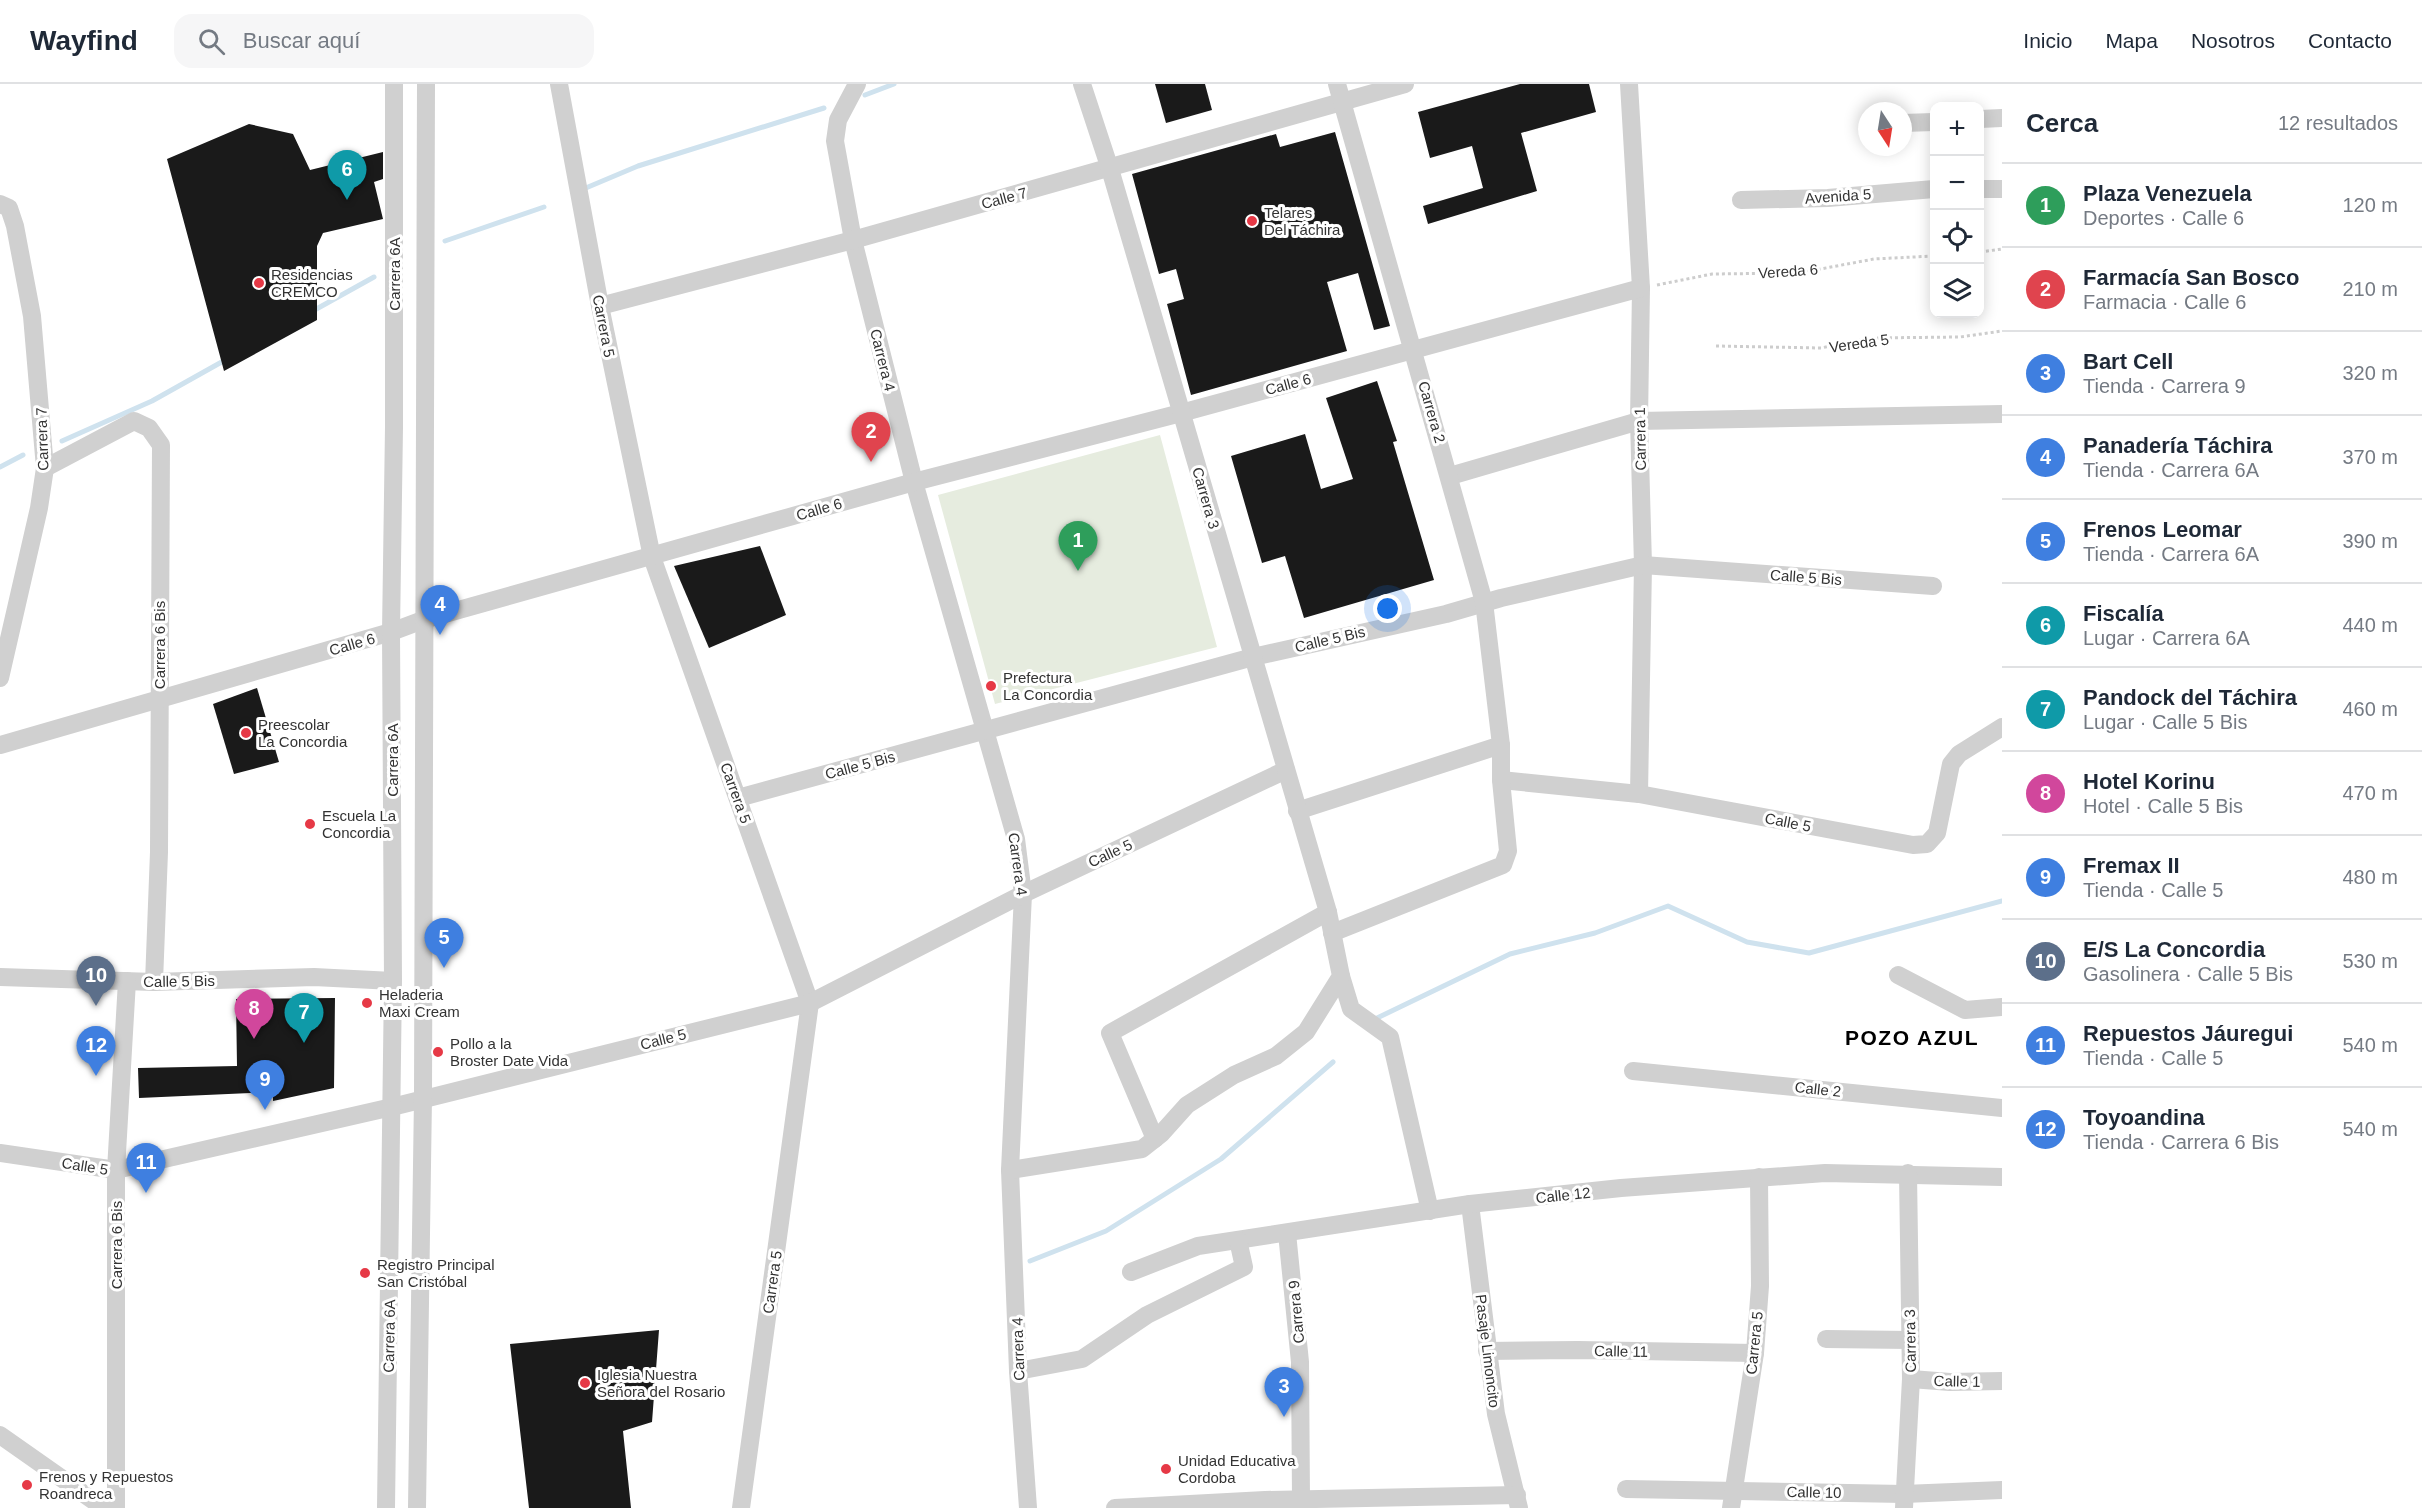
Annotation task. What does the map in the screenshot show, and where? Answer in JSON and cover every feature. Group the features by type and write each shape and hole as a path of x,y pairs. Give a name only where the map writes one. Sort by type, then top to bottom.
{"street":[{"name":"Carrera 6A","path":"386,1508 393,981 391,632 394,427 394,84"},
{"name":"Carrera 6A","path":"417,1508 423,1097 426,84"},
{"name":"Carrera 5","path":"560,84 600,306 652,557 810,1003 741,1508"},
{"name":"Carrera 4","path":"857,84 838,120 835,141 853,240 914,482 1016,839 1023,894 1010,1170 1018,1371 1028,1508"},
{"name":"Carrera 3","path":"1082,84 1110,169 1328,912 1341,976 1351,1009 1390,1037 1430,1211"},
{"name":"Calle 7","path":"600,306 853,240 1110,169 1340,93 1406,84"},
{"name":"Carrera 1","path":"1629,84 1641,288 1639,421 1643,565 1639,794"},
{"name":"Carrera 2","path":"1332,933 1503,866 1508,851 1501,780 1501,745 1484,602 1340,93"},
{"path":"1984,119 2002,118"},
{"path":"1912,123 1930,122"},
{"name":"Avenida 5","path":"1741,200 1827,198 1930,189"},
{"path":"1984,189 2002,189"},
{"name":"Carrera 7","path":"0,204 9,208 15,226 32,316 45,468 39,508 0,678"},
{"name":"Calle 6","path":"0,745 158,701 391,632 423,620 914,482 1181,413 1641,288"},
{"path":"1450,476 1639,421 2002,414"},
{"name":"Carrera 6 Bis","path":"45,468 134,421 149,428 161,445 159,852 154,982"},
{"name":"Calle 5 Bis","path":"738,798 1252,657 1446,614 1484,602 1643,565 1932,586"},
{"name":"Calle 5","path":"1501,780 1639,794 1913,845 1927,844 1937,833 1951,764 1959,754 2002,727"},
{"path":"1297,811 1501,745"},
{"name":"Calle 5","path":"0,1153 116,1170 392,1107 423,1097 810,1003 1023,894 1286,770"},
{"path":"1155,1139 1110,1033 1328,912"},
{"path":"1898,975 1965,1010 2002,1007"},
{"path":"1010,1170 1142,1149 1155,1139 1187,1105 1234,1075 1276,1056 1306,1032 1341,976"},
{"name":"Calle 5 Bis","path":"0,977 154,982 314,977 393,981"},
{"name":"Carrera 6 Bis","path":"116,1508 116,1170 126,981"},
{"name":"Calle 2","path":"1633,1071 2002,1108"},
{"name":"Calle 12","path":"1131,1272 1198,1246 1470,1204 1825,1173 2002,1176"},
{"name":"Carrera 3","path":"1904,1501 1911,1379 1908,1173"},
{"name":"Carrera 5","path":"1731,1500 1755,1353 1760,1286 1759,1177"},
{"name":"Pasaje Limoncito","path":"1470,1204 1496,1414 1518,1501"},
{"name":"Carrera 9","path":"1287,1233 1300,1362 1301,1499"},
{"path":"1018,1371 1082,1359 1147,1315 1244,1267 1238,1240"},
{"path":"1826,1339 1910,1340"},
{"name":"Calle 11","path":"1487,1351 1755,1353"},
{"name":"Calle 1","path":"1911,1379 1950,1382 2002,1381"},
{"path":"0,1436 104,1508"},
{"name":"Calle 10","path":"1626,1489 1731,1500 1904,1501 2002,1490"},
{"path":"1114,1508 1301,1499 1323,1503 1518,1501"}],"path":[{"path":"1984,251 2002,249"},
{"name":"Vereda 6","path":"1641,288 1712,274 1799,273 1875,259 1930,256"},
{"name":"Vereda 5","path":"1716,346 1821,348 1870,338 1960,337 2002,331"}],"shaded area":[{"path":"1160,435 1217,647 995,704 938,495"}],"building":[{"path":"1155,84 1205,84 1212,110 1166,123"},
{"path":"1520,84 1589,84 1596,112 1521,133 1537,191 1428,224 1423,206 1483,188 1472,146 1430,158 1418,112"},
{"name":"Residencias CREMCO","path":"249,124 293,134 310,170 383,152 383,179 374,182 383,219 323,233 317,246 317,320 224,371 167,159"},
{"name":"Telares Del Táchira","path":"1335,132 1390,326 1374,330 1358,273 1327,282 1347,351 1191,395 1167,304 1184,299 1176,269 1159,274 1132,174 1276,134 1280,147"},
{"path":"1377,381 1397,441 1393,442 1434,580 1304,618 1285,556 1262,563 1231,456 1305,434 1321,489 1353,479 1326,398"},
{"path":"760,546 786,615 709,648 674,566"},
{"name":"Preescolar La Concordia","path":"257,688 279,762 234,774 213,704"},
{"path":"335,998 334,1088 273,1101 273,1092 139,1098 138,1068 237,1066 236,999"},
{"name":"Iglesia Nuestra Señora del Rosario","path":"659,1330 652,1422 623,1431 631,1508 529,1508 510,1344"}],"waterway":[{"path":"865,95 894,84"},
{"path":"581,190 638,166 824,108"},
{"path":"445,241 544,207"},
{"path":"311,312 374,277"},
{"path":"62,441 152,401 227,359"},
{"path":"0,467 23,455"},
{"path":"1375,1019 1510,954 1595,933 1668,906 1747,942 1809,953 2002,901"},
{"path":"1030,1261 1106,1231 1221,1159 1333,1062"}],"place":[{"name":"Fiscalía","path":"347,200"},
{"name":"Telares Del Táchira","path":"1252,221"},
{"name":"Residencias CREMCO","path":"259,283"},
{"name":"Farmacía San Bosco","path":"871,462"},
{"name":"Plaza Venezuela","path":"1078,571"},
{"name":"Panadería Táchira","path":"440,635"},
{"name":"Prefectura La Concordia","path":"991,686"},
{"name":"Preescolar La Concordia","path":"246,733"},
{"name":"Escuela La Concordia","path":"310,824"},
{"name":"Frenos Leomar","path":"444,968"},
{"name":"Heladeria Maxi Cream","path":"367,1003"},
{"name":"E/S La Concordia","path":"96,1006"},
{"name":"Hotel Korinu","path":"254,1039"},
{"name":"Pandock del Táchira","path":"304,1043"},
{"name":"Pollo a la Broster Date Vida","path":"438,1052"},
{"name":"Toyoandina","path":"96,1076"},
{"name":"Fremax II","path":"265,1110"},
{"name":"Repuestos Jáuregui","path":"146,1193"},
{"name":"Registro Principal San Cristóbal","path":"365,1273"},
{"name":"Iglesia Nuestra Señora del Rosario","path":"585,1383"},
{"name":"Bart Cell","path":"1284,1417"},
{"name":"Unidad Educativa Cordoba","path":"1166,1469"},
{"name":"Frenos y Repuestos Roandreca","path":"27,1485"}],"district":[{"name":"POZO AZUL","path":"1912,1037"}]}
